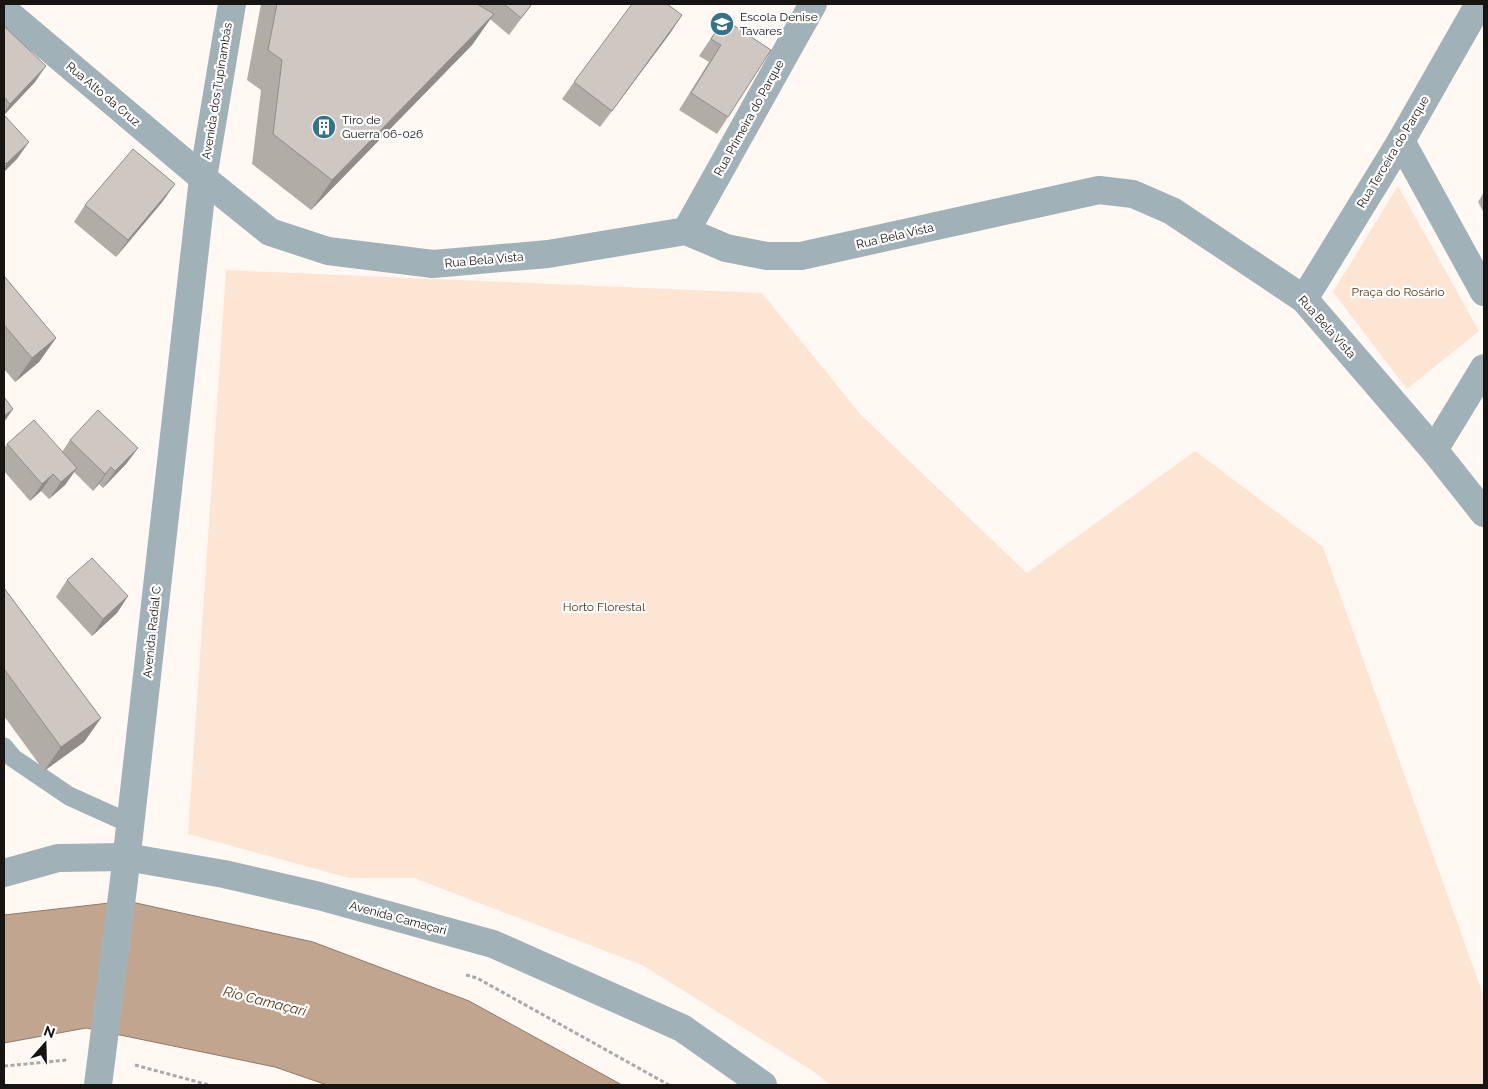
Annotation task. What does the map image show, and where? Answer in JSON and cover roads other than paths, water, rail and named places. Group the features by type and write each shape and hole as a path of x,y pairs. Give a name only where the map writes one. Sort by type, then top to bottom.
{"street":[{"name":"Avenida dos Tupinambás","path":"203,178 232,4"},
{"name":"Rua Primeira do Parque","path":"686,231 813,4"},
{"name":"Rua Terceira do Parque","path":"1304,299 1401,140 1479,4"},
{"name":"Rua Alto da Cruz","path":"4,10 203,178"},
{"path":"1401,140 1484,292"},
{"name":"Rua Bela Vista","path":"203,178 270,232 328,251 433,264 548,254 686,231 726,248 767,256 801,256 1099,190 1134,194 1172,211 1304,299 1434,450 1484,513"},
{"name":"Avenida Radial C","path":"98,1085 130,824 203,178"},
{"path":"1434,450 1484,368"},
{"name":"Avenida Camaçari","path":"4,873 58,858 126,857 224,874 319,896 493,944 682,1028 763,1085"}],"lane":[{"path":"4,747 13,758 69,796 130,824"}],"water":[{"name":"Rio Camaçari","path":"127,901 313,942 469,1001 622,1085 327,1085 275,1067 86,1028 4,1043 4,915"}],"place":[{"name":"Escola Denise Tavares","path":"722,24"},
{"name":"Tiro de Guerra 06-026","path":"324,127"}],"park label":[{"name":"Praça do Rosário","path":"1398,292"},
{"name":"Horto Florestal","path":"604,607"}]}
